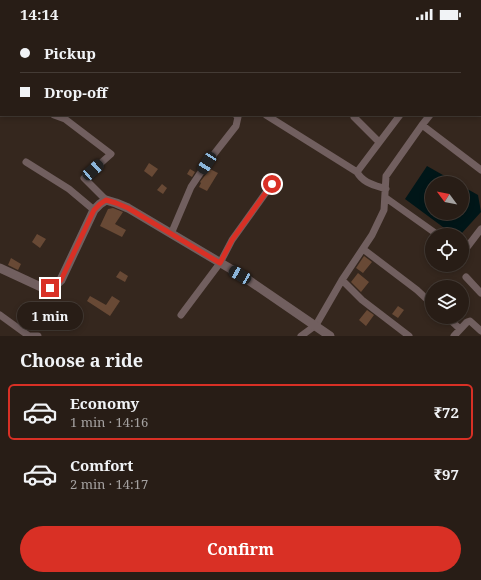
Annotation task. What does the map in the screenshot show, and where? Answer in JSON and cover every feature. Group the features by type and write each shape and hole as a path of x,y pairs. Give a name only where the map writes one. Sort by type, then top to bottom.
{"street":[{"path":"57,116 65,119 111,154 84,178 106,200 128,208 240,275 316,325 330,336"},
{"path":"171,234 191,187 207,163 236,126 237,116"},
{"path":"268,116 356,172 369,184 386,189"},
{"path":"355,116 354,117 379,142"},
{"path":"356,172 399,116"},
{"path":"300,336 316,325 342,280 372,235 384,210 386,198 386,176 429,116"},
{"path":"422,125 481,170"},
{"path":"26,162 69,189 94,210"},
{"path":"181,316 220,263 232,240 272,184"},
{"path":"386,198 428,228"},
{"path":"0,268 43,288 55,286 61,280 94,210 106,200"},
{"path":"469,245 481,229"},
{"path":"363,249 425,297"},
{"path":"466,277 481,293"},
{"path":"342,280 362,300 409,336"},
{"path":"0,315 29,336 38,336"},
{"path":"454,336 467,322 470,321 481,331"},
{"path":"454,324 460,329"}],"shaded area":[{"path":"427,166 445,176 425,176 425,214 405,199"},
{"path":"469,190 478,195 481,212 466,228 444,228 433,220 469,220"}],"building":[{"path":"149,163 158,169 152,177 144,171"},
{"path":"190,169 195,172 192,177 187,174"},
{"path":"210,169 218,173 207,191 199,187 200,182"},
{"path":"162,184 167,188 163,194 157,190"},
{"path":"113,208 123,212 115,224 126,230 122,237 100,226 108,209"},
{"path":"37,234 46,239 40,248 32,242"},
{"path":"364,256 372,262 363,273 356,268"},
{"path":"11,258 21,264 18,270 8,265"},
{"path":"120,271 128,276 125,282 116,277"},
{"path":"358,273 369,282 361,292 351,282"},
{"path":"90,296 106,305 112,296 120,301 110,316 87,301"},
{"path":"71,303 82,310 75,321 64,314"},
{"path":"398,306 404,310 398,318 392,314"},
{"path":"367,310 374,315 366,326 359,320"}],"route":[{"path":"50,288 55,286 61,280 94,210 106,200 128,208 220,263 232,240 272,184"}]}
